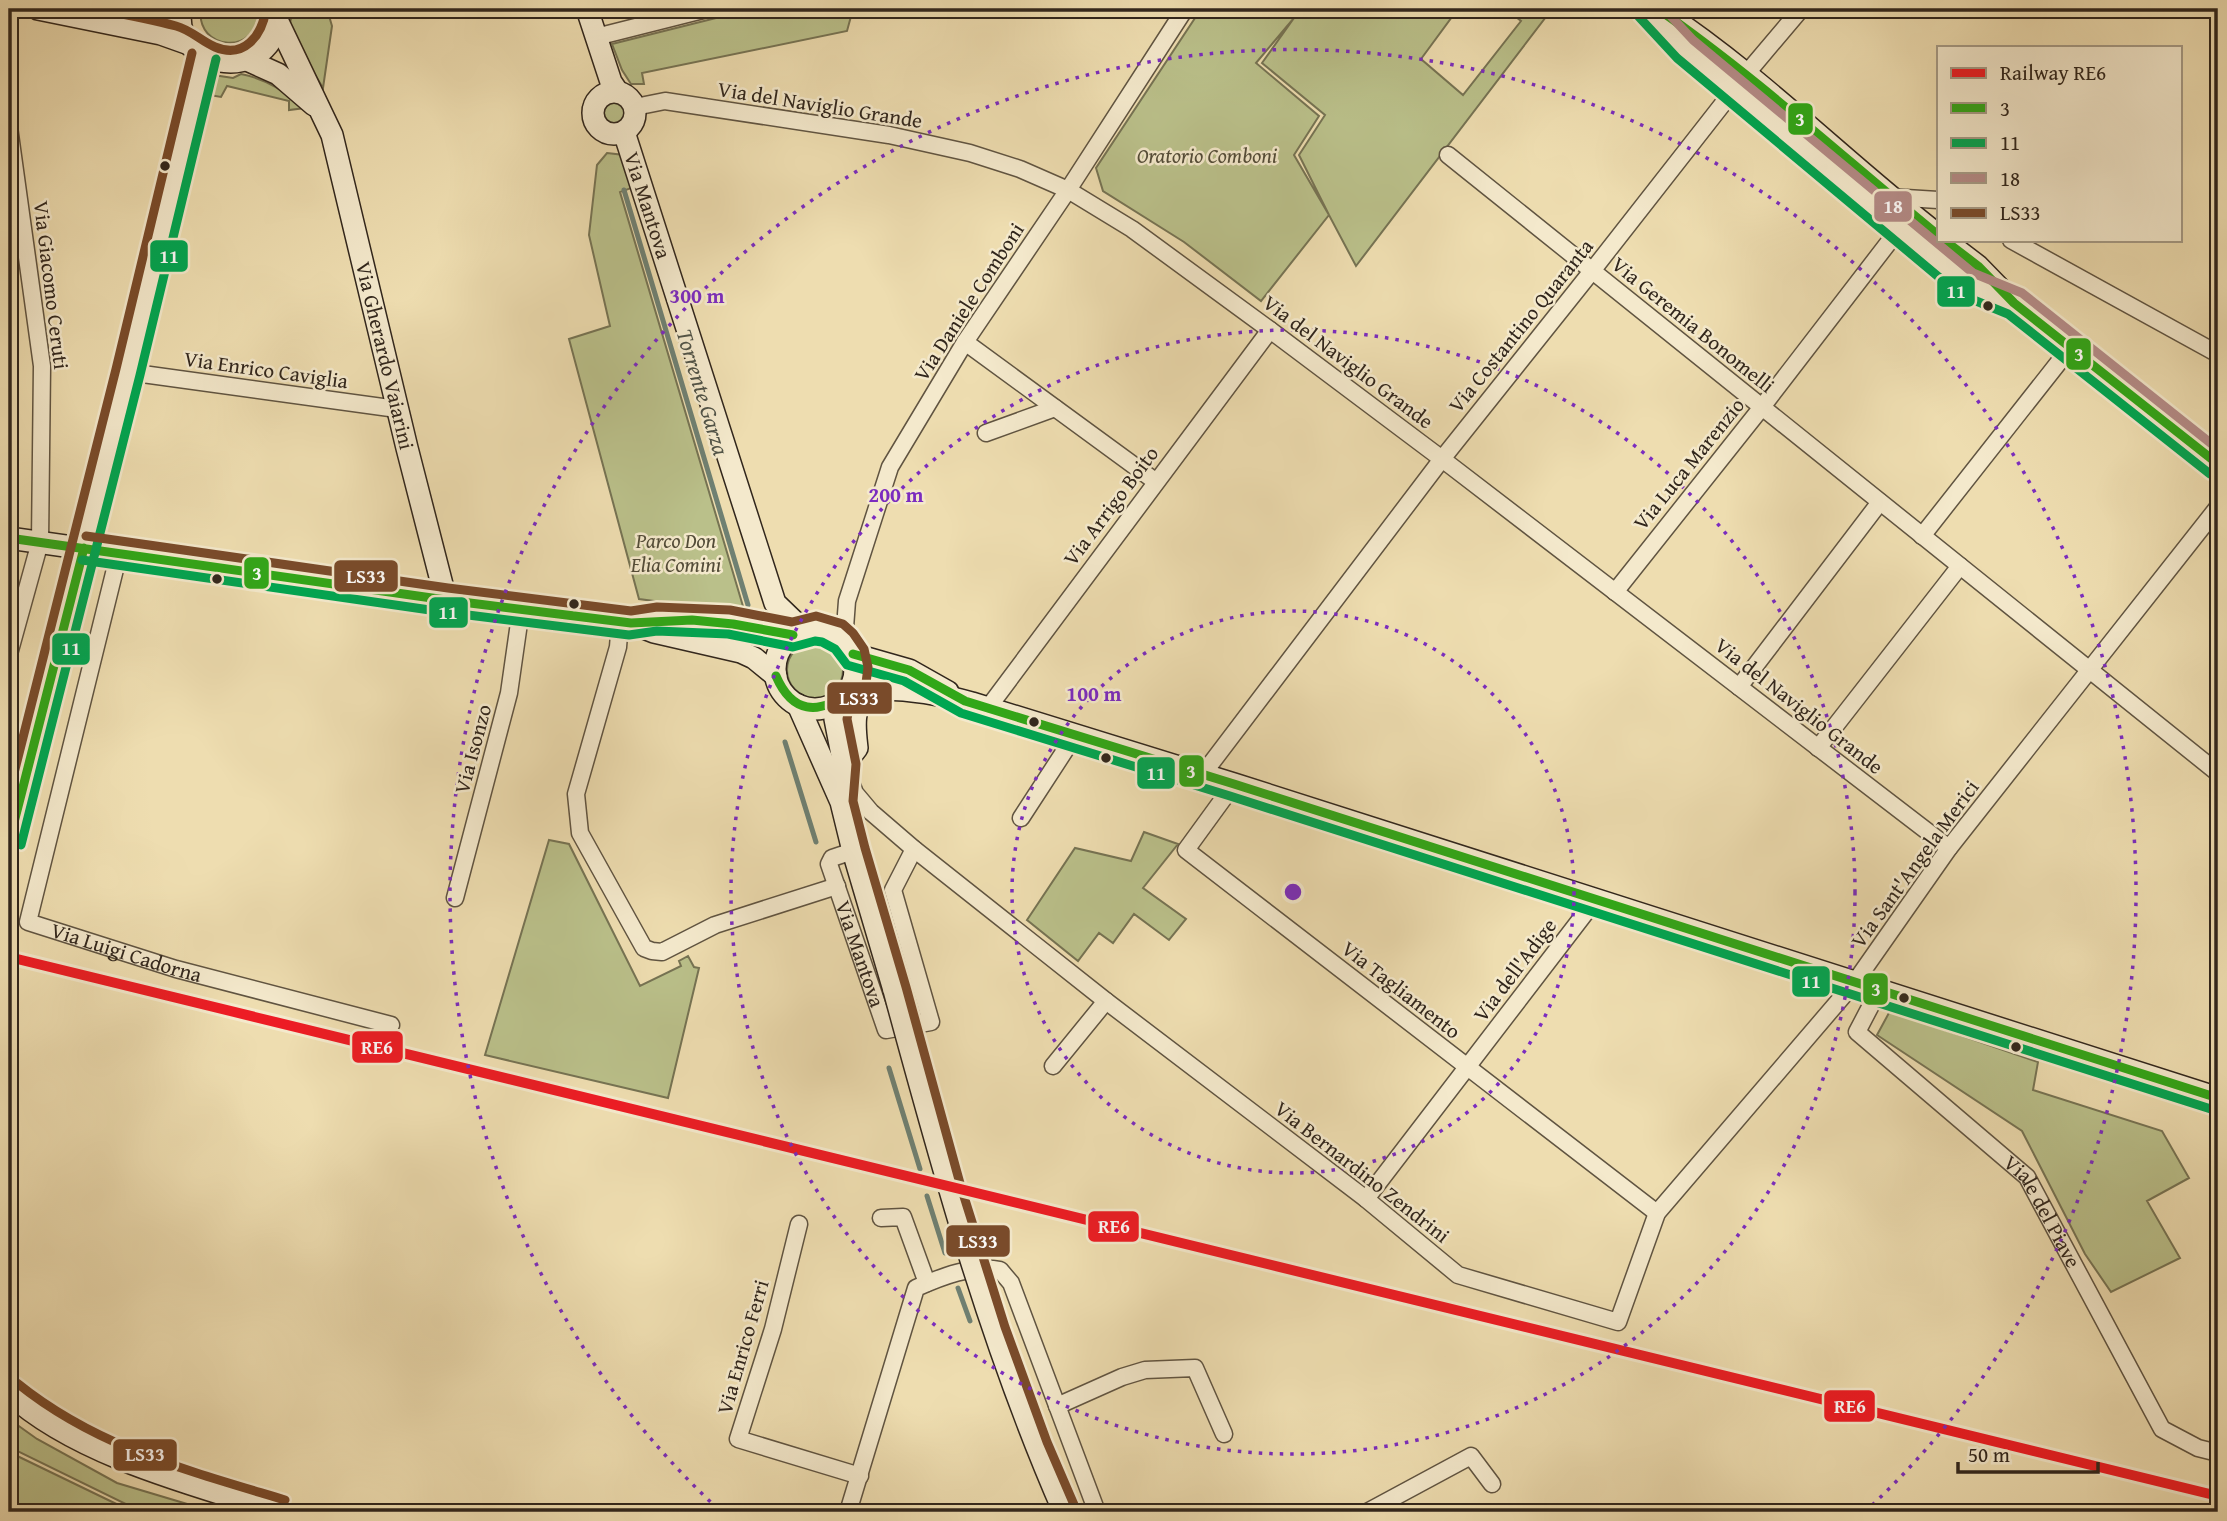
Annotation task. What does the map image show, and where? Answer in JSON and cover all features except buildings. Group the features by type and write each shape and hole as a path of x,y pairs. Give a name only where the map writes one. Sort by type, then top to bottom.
{"main road":[{"path":"38,9 161,34 225,63 247,60 258,54 274,34 278,15"},
{"path":"9,842 128,372 198,51 182,25 181,9"},
{"path":"587,9 611,82 617,91 631,99 635,107"},
{"path":"1648,9 1685,49 1740,81 1937,234"},
{"path":"1658,9 1697,35 1740,81 1899,229 1966,284 2014,303"},
{"name":"Via Gherardo Vaiarini","path":"278,15 332,135 397,409 446,600"},
{"name":"Via Gherardo Vaiarini","path":"247,60 278,74 321,111"},
{"name":"Via Mantova","path":"617,91 600,96 595,103 593,119 598,127 607,133 624,132 634,121 635,107"},
{"name":"Via Mantova","path":"624,132 775,603 798,633"},
{"path":"1947,242 1978,266 2014,303 2218,464"},
{"path":"9,538 446,600 625,622 672,637 741,652 776,676"},
{"path":"625,622 682,619 729,622 798,633"},
{"path":"965,701 909,670 849,647 835,634 825,630 814,628 798,633 785,643 775,664 776,676 783,693 798,705 818,709 844,697 881,688 965,701 1203,774 2218,1098"},
{"path":"841,802 844,765 835,719 854,680 856,667 849,647"},
{"path":"844,765 857,748 854,717 860,705 875,694 897,690"},
{"path":"798,705 841,802 949,1190 993,1331 1036,1447 1064,1512"},
{"path":"9,1393 20,1404 62,1431 102,1451 150,1470 281,1512"}],"street":[{"path":"596,37 707,9"},
{"name":"Via Daniele Comboni","path":"849,647 847,601 890,467 965,342 1068,190 1185,9"},
{"name":"Via Costantino Quaranta","path":"1203,774 1442,459 1740,81 1801,9"},
{"name":"Via del Naviglio Grande","path":"635,107 665,101 888,135 970,153 1020,169 1068,190 1132,229 1270,330 1949,848"},
{"name":"Via Giacomo Ceruti","path":"9,127 42,366 40,542 9,654"},
{"name":"Via Geremia Bonomelli","path":"1448,155 2218,773"},
{"path":"1890,197 1937,200"},
{"name":"Via Luca Marenzio","path":"1615,592 1899,229"},
{"path":"2015,242 2218,354"},
{"name":"Via Arrigo Boito","path":"988,708 1270,330"},
{"path":"965,342 1155,481"},
{"path":"1922,536 2070,348"},
{"name":"Via Enrico Caviglia","path":"128,372 397,409"},
{"path":"986,433 1055,408"},
{"path":"1739,687 1880,502"},
{"name":"Via Sant'Angela Merici","path":"1618,1322 1657,1213 1855,982 1949,848 2218,508"},
{"name":"Via Luigi Cadorna","path":"119,553 28,922 176,969 391,1025"},
{"path":"1818,748 1960,566"},
{"name":"Via Isonzo","path":"456,898 509,693 521,609"},
{"path":"625,622 576,794 580,833 644,948 662,952 715,925 836,886"},
{"path":"1021,818 1075,735"},
{"name":"Via Bernardino Zendrini","path":"844,765 855,793 871,812 914,849 1106,1001 1366,1199 1458,1275 1618,1322"},
{"name":"Via Tagliamento","path":"1234,784 1186,850 1657,1213"},
{"name":"Via Mantova","path":"853,851 830,860 836,886 886,1030 931,1022 892,890 914,849"},
{"name":"Via dell'Adige","path":"1366,1199 1596,899"},
{"name":"Viale del Piave","path":"1879,990 1857,1032 2027,1177 2162,1429 2198,1448 2218,1453"},
{"path":"1053,1066 1106,1001"},
{"path":"881,1218 903,1217 933,1281"},
{"name":"Via Enrico Ferri","path":"799,1224 773,1329 738,1439 860,1476"},
{"path":"848,1512 916,1287 963,1271 991,1268 1000,1270 1011,1283 1097,1512"},
{"path":"1057,1406 1122,1377 1145,1370 1195,1368 1224,1434"},
{"path":"1367,1512 1471,1456 1492,1484"}],"green space":[{"path":"201,9 258,9 256,25 249,35 239,41 228,43 217,40 208,33 202,23"},
{"path":"293,9 327,9 332,26 323,88 291,35"},
{"path":"752,9 853,9 847,31 642,73 644,84 631,84 622,70 612,44"},
{"name":"Oratorio Comboni","path":"1201,9 1379,9 1389,17 1396,9 1455,9 1457,10 1421,59 1463,95 1521,21 1506,9 1552,9 1356,266 1329,215 1261,301 1184,242 1103,191 1096,168","holes":["1294,18 1262,63 1325,115 1299,155 1329,215 1294,155 1319,116 1256,63"]},
{"path":"241,74 275,87 305,108 289,110 289,101 227,86 221,97 209,95 213,75 233,78"},
{"path":"615,102 623,105 626,113 623,121 615,124 607,121 604,113 607,105"},
{"name":"Parco Don Elia Comini","path":"607,153 624,155 634,187 620,192 745,613 639,599 569,339 610,326 589,235 597,165"},
{"path":"815,642 826,644 835,650 841,659 841,681 835,690 826,696 815,698 804,696 795,690 789,681 787,670 789,659 795,650 804,644"},
{"path":"1144,832 1178,844 1143,888 1186,919 1169,940 1134,914 1113,943 1099,933 1078,961 1027,920 1075,848 1131,861"},
{"path":"549,840 569,844 640,986 681,966 679,961 688,956 694,967 699,968 668,1098 485,1055"},
{"path":"1890,1011 2038,1062 2033,1090 2162,1131 2189,1178 2147,1201 2180,1258 2111,1292 2085,1254 2022,1131 1877,1035"},
{"path":"9,1419 37,1439 117,1483 214,1512 142,1512 9,1447"},
{"path":"9,1452 133,1512 9,1512"}],"waterway":[{"name":"Torrente Garza","path":"624,190 748,605"},
{"name":"Torrente Garza","path":"785,742 816,842"},
{"name":"Torrente Garza","path":"889,1068 920,1169"},
{"name":"Torrente Garza","path":"927,1196 945,1253"},
{"name":"Torrente Garza","path":"958,1288 970,1321"}],"rail line":[{"name":"RE6","path":"9,957 2218,1496"}],"transit line":[{"name":"LS33","path":"96,9 176,26 225,50 235,50 250,43 260,28 266,9"},
{"name":"3","path":"1658,9 1766,91 1937,234"},
{"name":"18","path":"1664,9 1693,40 1973,273 2022,293 2218,449"},
{"name":"11","path":"1639,17 1677,58 1959,294 2008,314 2210,474"},
{"name":"LS33","path":"9,793 192,53"},
{"name":"11","path":"21,845 140,375 216,59"},
{"name":"3","path":"1947,242 1978,266 2014,303 2218,464"},
{"name":"LS33","path":"86,536 448,588 631,611 657,607 730,610 792,622 816,616 843,624 853,633 864,649 868,667 866,683 859,699 849,708 847,719 856,764 853,801 961,1187 1005,1327 1047,1442 1075,1507"},
{"name":"3","path":"9,538 446,600 631,623 692,620 793,635"},
{"name":"3","path":"9,842 84,548"},
{"name":"11","path":"82,560 444,612 629,635 657,631 728,634 793,647 815,641 822,642 835,649 847,665 904,681 961,713 1230,796 2214,1110"},
{"name":"3","path":"853,654 909,670 965,701 1234,784 2218,1098"},
{"name":"3","path":"776,676 790,697 807,707 827,705 849,692"},
{"name":"LS33","path":"17,1383 79,1424 145,1455 285,1500"}]}
